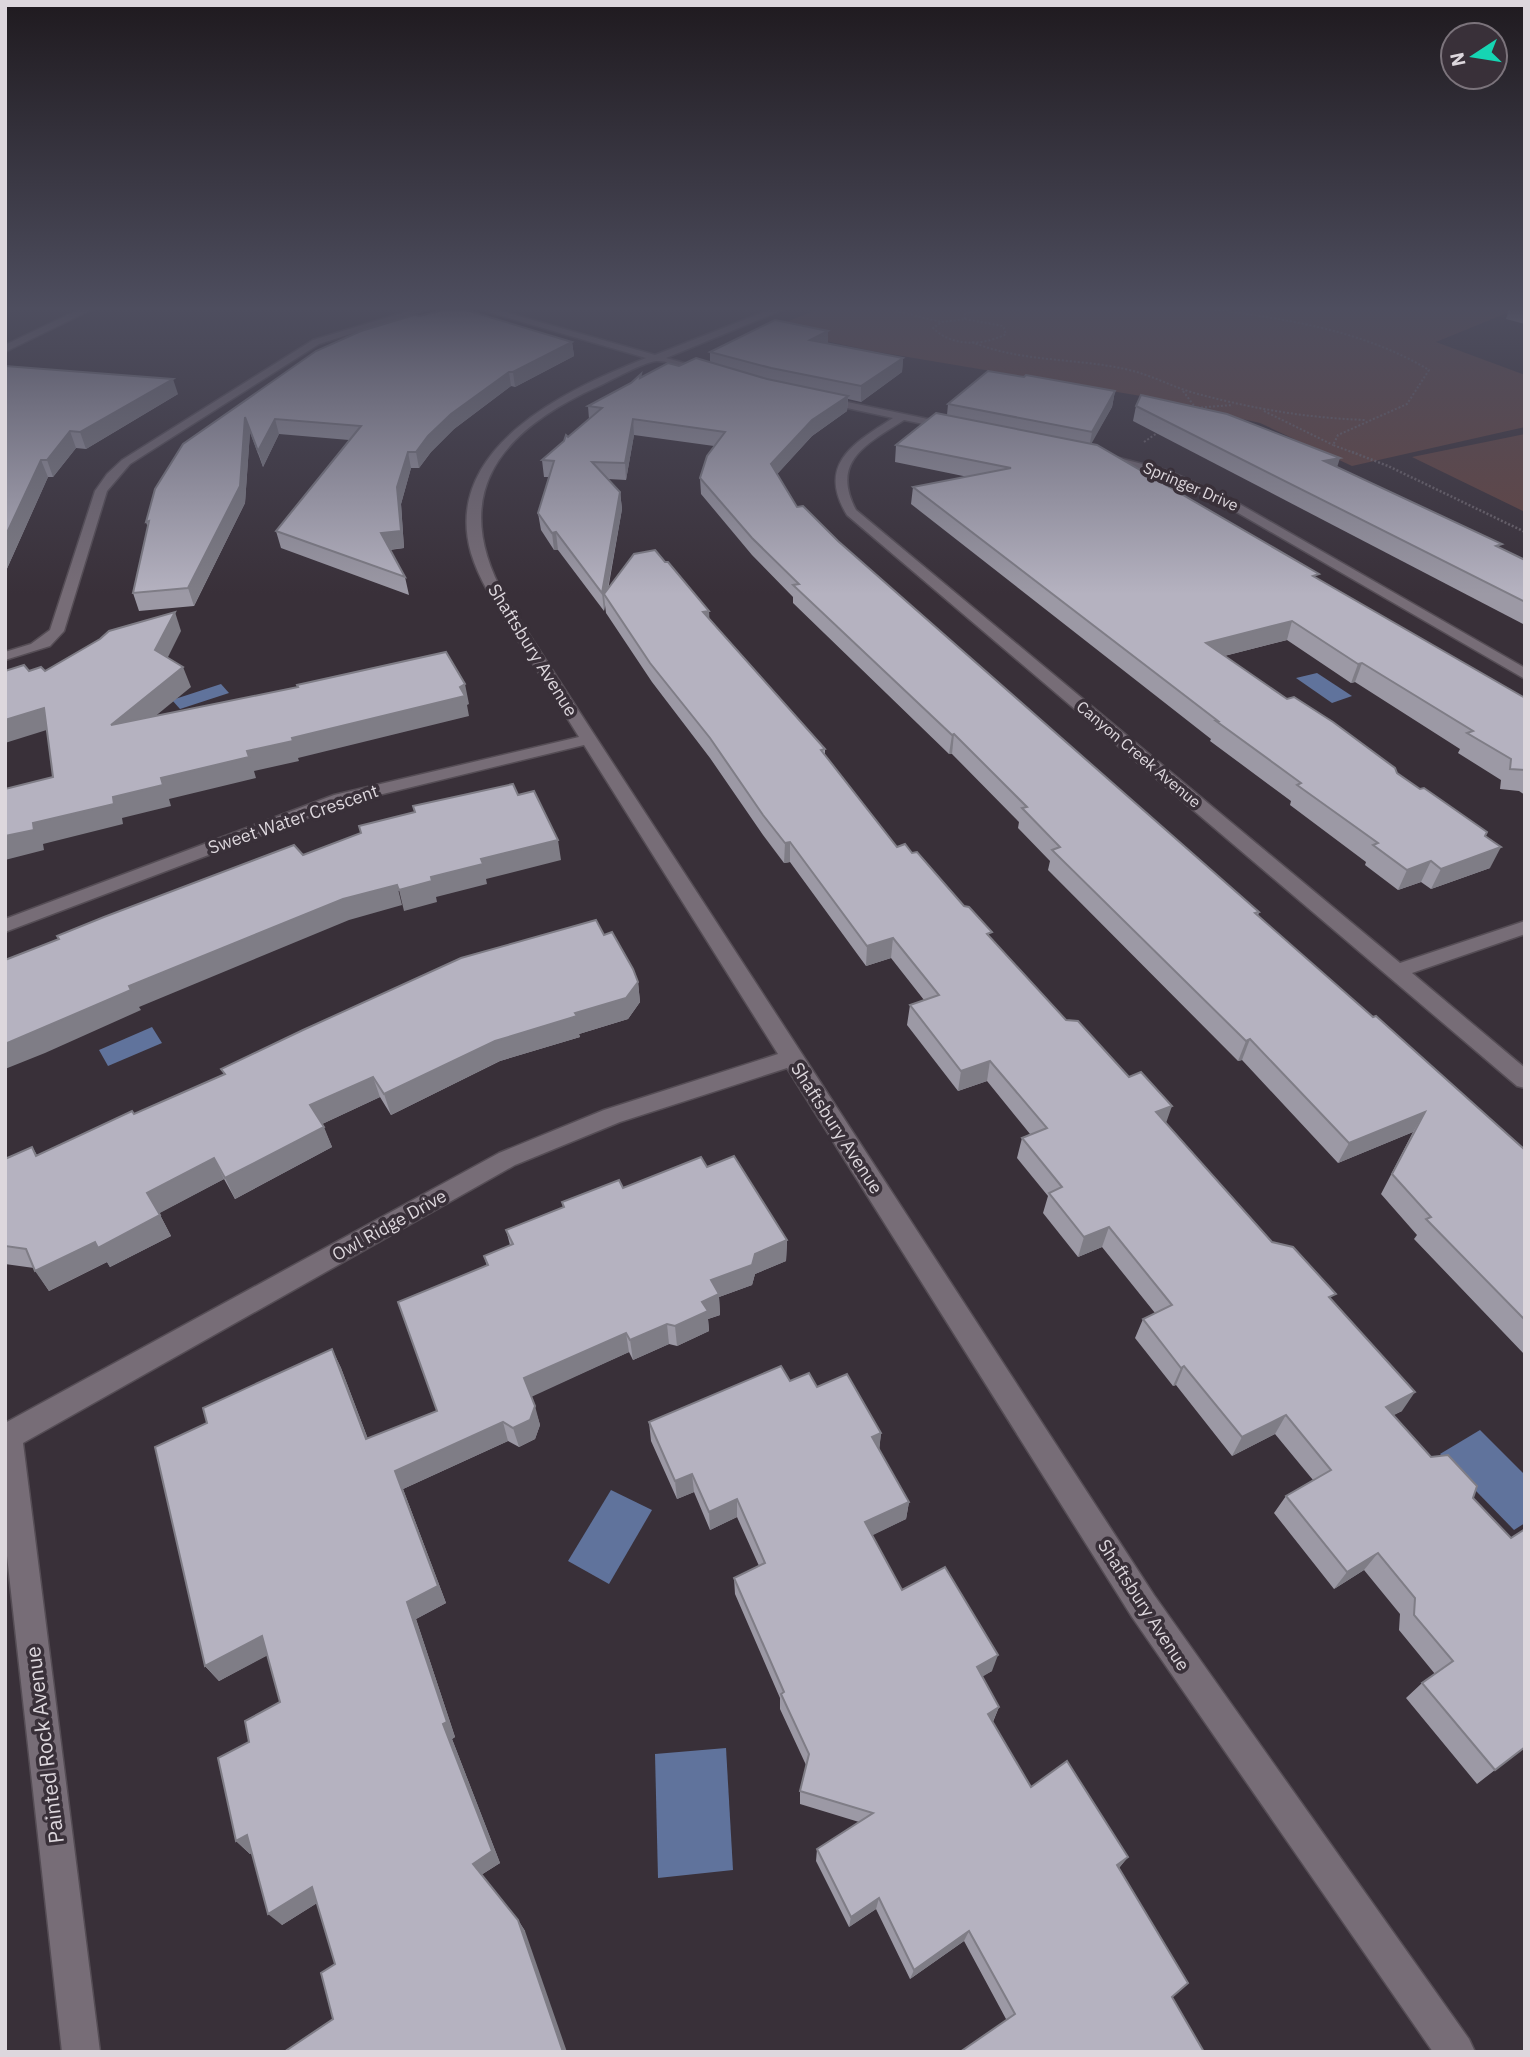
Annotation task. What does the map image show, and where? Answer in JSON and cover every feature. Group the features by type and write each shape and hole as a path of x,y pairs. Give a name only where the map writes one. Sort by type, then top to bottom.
{"street":[{"path":"5,656 49,641 61,626 62,609 101,491 111,476 126,462 221,402"},
{"name":"Shaftsbury Avenue","path":"562,402 528,425 489,468 475,504 474,538 488,581 1143,1606 1345,1898 1457,2052"},
{"path":"829,402 967,430"},
{"name":"Canyon Creek Avenue","path":"902,417 859,446 842,466 838,485 842,499 851,512 1525,1080"},
{"name":"Springer Drive","path":"1085,453 1180,478 1242,507 1525,675"},
{"name":"Sweet Water Crescent","path":"5,926 340,799 589,739"},
{"path":"1398,971 1525,927"},
{"name":"Owl Ridge Drive","path":"6,1438 517,1154 594,1122 792,1058"},
{"name":"Painted Rock Avenue","path":"6,1438 81,2052"}],"path":[{"path":"1191,402 1195,407"},
{"path":"1227,402 1327,419 1368,420"},
{"path":"1333,445 1338,435 1408,402"},
{"path":"1184,414 1195,407 1237,405"},
{"path":"1258,408 1333,445 1388,466 1525,532"},
{"path":"1118,460 1163,429"}],"shaded area":[{"path":"1167,402 1525,402 1525,427 1352,466 1260,423"},
{"path":"1525,434 1525,512 1412,457"}],"water":[{"path":"1317,673 1352,696 1332,703 1296,678"},
{"path":"221,684 229,693 180,709 172,700"},
{"path":"152,1027 162,1043 108,1066 99,1050"},
{"path":"1480,1430 1525,1475 1525,1523 1514,1530 1440,1454"},
{"path":"611,1490 652,1510 609,1584 568,1561"},
{"path":"726,1748 733,1870 658,1878 655,1754"}],"building":[{"path":"5,402 133,402 80,432 70,431 47,460 41,460 5,537"},
{"path":"243,402 468,402 428,436 416,452 408,452 397,487 401,531 381,533 405,577 276,531 361,426 275,419 258,451 245,417 240,486 188,588 133,593 155,489 183,444"},
{"path":"595,402 839,402 812,420 771,464 797,507 803,506 838,541 1259,912 1255,913 1373,1017 1376,1016 1525,1150 1525,1320 1426,1219 1431,1217 1392,1174 1425,1112 1349,1143 1250,1039 1246,1041 1052,850 1060,847 1022,808 1027,807 954,734 793,585 799,584 752,538 700,478 707,456 725,432 633,419 625,463 592,462 620,492 602,593 556,532 552,533 538,513 554,461 542,460 564,441 566,435 568,437 602,408 588,406"},
{"path":"950,402 1109,402 1092,432 948,404"},
{"path":"1138,402 1173,402 1227,414 1340,458 1324,461 1502,544 1496,546 1525,560 1525,602 1136,406"},
{"path":"936,413 1097,445 1319,574 1313,576 1525,698 1525,770 1510,769 1511,759 1467,733 1473,731 1362,663 1358,664 1292,621 1206,643 1287,699 1294,697 1333,722 1395,768 1397,773 1420,789 1424,788 1487,832 1485,836 1501,847 1441,869 1431,861 1407,870 1373,845 1378,843 1297,785 1301,783 1216,721 913,487 1011,468 896,445"},
{"path":"655,550 709,611 703,612 825,749 821,750 897,847 905,844 912,853 917,852 964,906 969,907 992,932 987,934 1066,1020 1078,1021 1129,1077 1141,1072 1172,1106 1156,1112 1272,1242 1293,1247 1336,1294 1329,1297 1415,1392 1386,1407 1431,1457 1448,1455 1477,1486 1473,1498 1511,1538 1525,1529 1525,1747 1495,1770 1422,1683 1453,1661 1414,1615 1415,1598 1378,1553 1347,1572 1286,1496 1331,1470 1286,1415 1242,1437 1184,1366 1181,1368 1143,1319 1172,1305 1109,1227 1084,1237 1049,1193 1062,1187 1022,1138 1047,1128 990,1061 961,1071 910,1005 939,995 893,938 867,946 790,842 785,843 763,815 710,738 650,663 604,594 634,554"},
{"path":"175,612 155,650 183,667 111,725 298,687 297,685 446,652 465,684 460,687 465,696 247,751 249,757 161,778 163,785 113,797 114,804 33,823 34,830 5,836 5,789 53,777 44,708 5,720 5,671 24,665 29,671 41,667 45,671 109,631"},
{"path":"513,784 518,795 534,791 558,840 481,859 483,864 431,877 432,881 399,890 397,885 343,899 129,986 131,990 5,1044 5,960 59,939 57,936 104,917 294,845 303,855 361,833 359,826 415,812 413,806"},
{"path":"596,920 604,935 612,932 638,982 626,998 495,1041 384,1094 373,1077 310,1105 324,1127 225,1178 214,1158 147,1193 160,1215 98,1248 95,1242 35,1271 26,1249 5,1246 5,1159 32,1147 36,1156 132,1111 134,1114 225,1074 221,1069 461,958"},
{"path":"734,1156 787,1240 755,1254 752,1265 711,1280 719,1294 702,1302 708,1311 675,1326 667,1324 630,1340 626,1333 524,1378 535,1406 530,1420 513,1428 503,1422 395,1471 438,1586 407,1602 447,1722 443,1724 492,1851 473,1864 518,1920 563,2052 284,2052 333,2019 321,1973 335,1964 312,1887 268,1914 247,1835 236,1841 218,1758 249,1742 245,1721 280,1702 262,1636 205,1666 155,1447 207,1423 203,1408 332,1349 366,1439 437,1411 398,1302 488,1265 484,1256 513,1244 506,1230 564,1207 562,1202 619,1180 623,1188 701,1157 707,1167"},
{"path":"781,1366 790,1381 809,1373 817,1387 847,1374 881,1433 872,1437 909,1502 865,1522 902,1590 945,1567 998,1655 977,1667 999,1707 988,1714 1031,1787 1067,1761 1128,1857 1117,1865 1188,1983 1172,1997 1204,2052 960,2052 1015,2014 969,1931 914,1970 879,1898 851,1917 817,1849 873,1813 800,1791 809,1754 781,1694 784,1692 734,1578 765,1563 737,1499 709,1512 692,1474 675,1481 649,1422"}]}
